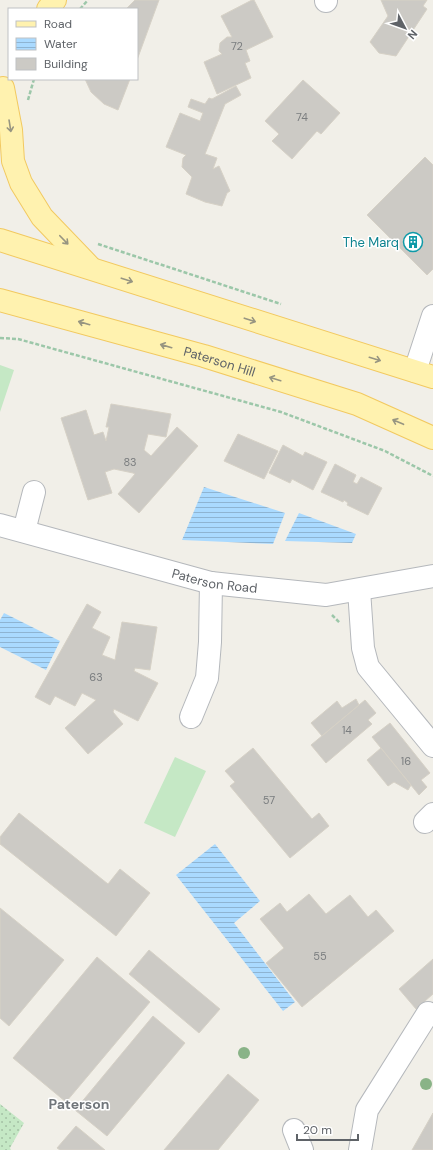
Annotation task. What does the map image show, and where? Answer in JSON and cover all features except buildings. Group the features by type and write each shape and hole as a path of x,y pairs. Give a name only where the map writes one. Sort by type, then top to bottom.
{"main road":[{"path":"49,8 55,0"},
{"path":"4,87 11,130 13,161 21,183 42,217 90,267"},
{"path":"0,240 90,267 252,321 424,374"},
{"name":"Paterson Hill","path":"0,300 204,356 357,404 433,438"}],"street":[{"path":"424,374 433,316"},
{"path":"24,531 34,492"},
{"name":"Paterson Road","path":"0,525 211,583 326,595 433,576"},
{"path":"191,717 206,678 210,642 211,583"},
{"path":"359,590 363,648 368,667 433,746"},
{"path":"360,1150 367,1110 428,1013"},
{"path":"294,1130 302,1150"}],"path":[{"path":"81,8 88,0"},
{"path":"25,107 34,80"},
{"path":"97,244 285,306"},
{"path":"0,338 18,339 281,412 385,451 433,476"}],"green space":[{"path":"0,365 14,370 0,412"},
{"path":"175,757 206,771 175,837 144,823"},
{"path":"0,1104 24,1123 10,1148 11,1150 0,1150"}],"water":[{"path":"204,487 285,513 273,544 182,540"},
{"path":"299,513 356,534 352,543 285,541"},
{"path":"4,613 60,641 46,670 0,647 0,620"},
{"path":"215,844 260,901 234,923 295,1002 283,1011 176,875"}],"place":[{"name":"The Marq","path":"413,242"}],"district":[{"name":"Paterson","path":"79,1104"}]}
